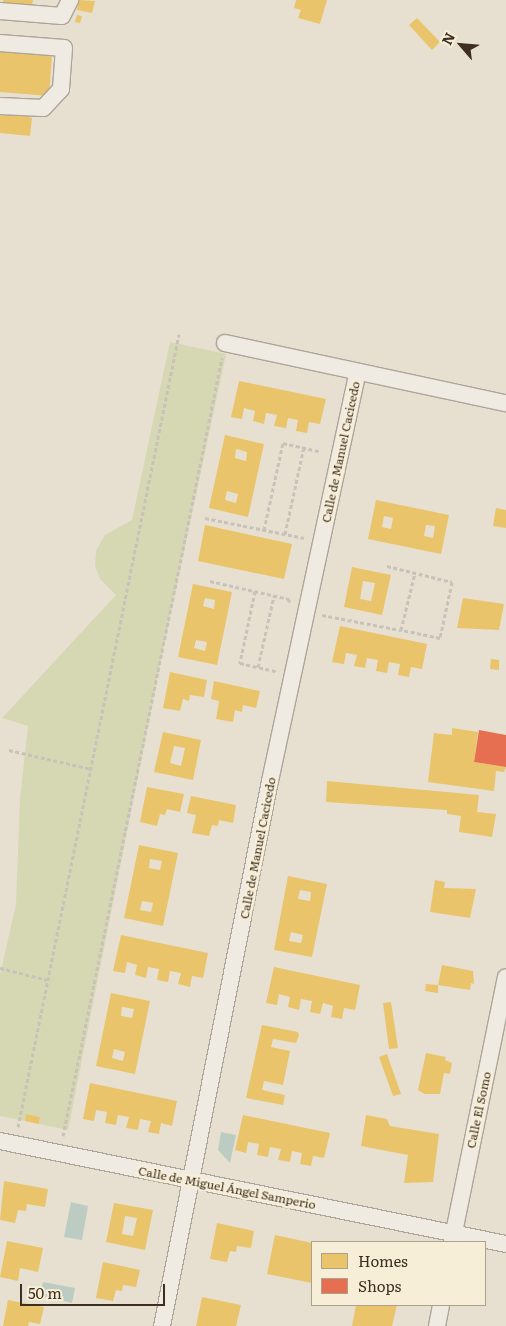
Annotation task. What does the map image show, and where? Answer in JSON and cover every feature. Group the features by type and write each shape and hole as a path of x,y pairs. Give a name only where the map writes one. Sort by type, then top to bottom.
{"street":[{"path":"0,11 62,16 70,0"},
{"path":"0,43 64,48 61,89 43,108 0,106"},
{"path":"225,343 506,403"},
{"name":"Calle de Manuel Cacicedo","path":"162,1326 193,1182 293,675 358,372"},
{"name":"Calle El Somo","path":"453,1238 506,978"},
{"name":"Calle de Miguel Ángel Samperio","path":"7,1143 453,1238 480,1241"},
{"name":"Calle de Miguel Ángel Samperio","path":"486,1242 506,1244"},
{"path":"437,1326 441,1306"}],"path":[{"path":"7,1143 48,980 179,334"},
{"path":"59,1155 225,343"},
{"path":"264,530 283,443 322,450 320,460"},
{"path":"285,534 304,447"},
{"path":"205,518 322,542"},
{"path":"303,538 305,528"},
{"path":"307,612 440,638 452,582 387,566"},
{"path":"401,630 415,573"},
{"path":"210,581 289,599 287,608"},
{"path":"255,591 240,663 293,675"},
{"path":"258,667 274,596"},
{"path":"275,671 276,662"},
{"path":"9,750 91,769"},
{"path":"0,968 48,980"}],"green space":[{"path":"170,342 226,354 162,655 68,1130 39,1124 40,1117 26,1114 25,1121 0,1116 0,975 16,904 20,799 28,726 2,718 116,595 100,579 95,566 96,551 105,535 132,520"}],"shaded area":[{"path":"221,1132 236,1135 230,1163 218,1150"},
{"path":"71,1202 88,1206 82,1240 64,1237"},
{"path":"43,1282 75,1288 72,1303 40,1296"}],"building: Homes":[{"path":"3,0 33,0 32,6 3,4"},
{"path":"79,0 95,1 92,13 77,10"},
{"path":"296,0 327,0 320,24 298,18 301,10 294,8"},
{"path":"77,15 82,16 80,23 75,22"},
{"path":"417,18 440,42 432,50 409,25"},
{"path":"0,51 52,55 49,96 0,92"},
{"path":"11,111 32,118 30,136 0,133 0,115 7,116"},
{"path":"239,381 326,399 320,424 309,422 307,433 296,431 298,420 288,418 286,428 274,426 277,415 266,413 264,424 253,421 255,411 244,408 242,419 231,417"},
{"path":"225,435 264,444 248,517 209,508","holes":["236,449 247,452 246,461 235,458","227,491 238,494 236,503 225,500"]},
{"path":"376,500 449,515 441,554 368,539","holes":["384,516 393,518 391,529 382,527","426,525 435,526 433,538 424,536"]},
{"path":"496,508 506,510 506,528 493,526"},
{"path":"205,525 292,544 284,579 198,561"},
{"path":"352,567 391,575 382,615 344,607","holes":["363,581 375,583 371,601 360,599"]},
{"path":"193,584 232,592 217,665 178,657","holes":["205,598 215,600 214,609 203,606","196,640 207,642 205,651 194,648"]},
{"path":"463,598 504,604 499,630 457,628"},
{"path":"340,626 427,644 422,669 411,667 409,677 398,675 400,664 389,662 387,673 376,671 378,660 367,658 365,668 354,666 357,655 346,653 344,664 332,662"},
{"path":"491,659 499,660 499,670 490,669"},
{"path":"170,672 207,680 204,697 190,695 189,701 183,699 180,711 163,708"},
{"path":"214,681 260,691 256,708 243,705 242,712 235,710 233,722 216,719 219,701 211,699"},
{"path":"452,728 478,732 474,762 506,767 504,772 496,771 494,791 428,782 434,733 452,735"},
{"path":"163,732 201,740 193,780 154,772","holes":["174,746 185,748 181,766 170,763"]},
{"path":"327,781 479,795 477,812 496,814 492,837 459,832 461,816 447,814 447,810 326,802"},
{"path":"147,787 184,794 180,812 167,809 165,815 160,814 157,826 140,822"},
{"path":"191,796 236,805 233,823 219,820 218,826 212,825 209,836 192,833 196,815 187,813"},
{"path":"139,845 178,853 163,926 124,918","holes":["150,859 162,861 160,870 149,868","142,901 153,903 151,912 140,910"]},
{"path":"288,876 327,884 312,957 274,950","holes":["300,890 311,892 310,901 298,899","291,932 303,935 301,943 289,941"]},
{"path":"435,880 445,882 444,888 476,889 470,918 430,912"},
{"path":"121,935 208,953 203,978 192,976 190,987 178,984 181,973 170,971 168,982 157,980 159,969 148,967 146,978 135,975 137,965 127,962 125,973 113,971"},
{"path":"442,965 473,971 474,984 471,983 470,990 438,985"},
{"path":"274,967 360,985 355,1010 344,1008 342,1019 331,1017 333,1006 323,1003 320,1014 310,1012 312,1001 301,999 299,1010 288,1007 290,997 279,994 277,1005 266,1003"},
{"path":"426,984 438,985 438,993 425,991"},
{"path":"111,993 150,1001 135,1074 96,1066","holes":["122,1007 134,1009 132,1018 121,1016","114,1049 125,1052 123,1061 112,1058"]},
{"path":"391,1002 398,1048 389,1049 383,1003"},
{"path":"262,1025 298,1032 299,1035 296,1043 273,1039 271,1047 290,1051 283,1085 264,1081 262,1090 285,1095 283,1105 246,1098"},
{"path":"426,1053 446,1057 445,1060 452,1063 450,1074 444,1073 440,1094 424,1094 418,1090"},
{"path":"387,1054 401,1094 393,1096 379,1057"},
{"path":"90,1083 177,1101 172,1126 161,1123 159,1134 148,1132 151,1121 140,1119 138,1130 126,1128 129,1117 118,1115 116,1125 105,1123 107,1112 96,1110 94,1121 83,1119"},
{"path":"26,1114 40,1117 39,1124 25,1121"},
{"path":"243,1115 330,1133 324,1158 313,1156 311,1166 300,1164 302,1153 292,1151 290,1162 278,1160 281,1149 270,1147 268,1157 257,1155 259,1144 248,1142 246,1153 235,1150"},
{"path":"366,1115 387,1119 390,1126 439,1134 433,1182 404,1183 408,1155 361,1146"},
{"path":"4,1181 48,1189 45,1207 27,1204 26,1211 18,1210 15,1223 0,1220"},
{"path":"114,1203 153,1210 145,1250 106,1242","holes":["125,1216 137,1218 133,1236 122,1234"]},
{"path":"217,1223 254,1231 251,1248 237,1246 236,1252 230,1251 227,1262 210,1259"},
{"path":"275,1235 311,1243 311,1283 267,1274"},
{"path":"7,1241 43,1248 38,1272 20,1268 18,1281 0,1277"},
{"path":"103,1262 140,1270 136,1287 123,1285 122,1291 116,1290 113,1301 96,1298"},
{"path":"202,1297 241,1305 236,1326 196,1326"},
{"path":"8,1300 44,1307 40,1324 29,1322 28,1326 3,1326"},
{"path":"356,1306 397,1306 392,1326 352,1326"}],"building: Shops":[{"path":"479,730 506,735 506,767 474,762"}]}
